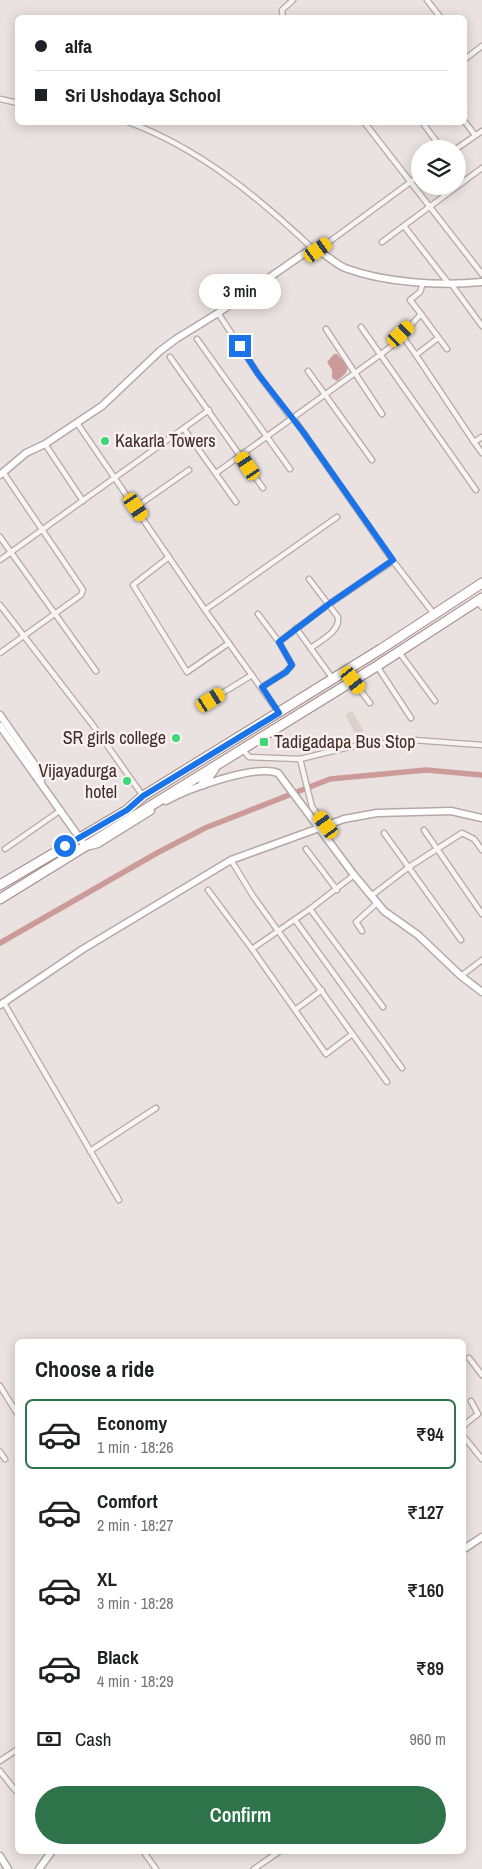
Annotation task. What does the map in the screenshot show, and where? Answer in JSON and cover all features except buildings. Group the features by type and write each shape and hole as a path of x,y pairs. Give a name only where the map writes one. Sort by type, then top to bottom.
{"highway":[{"path":"0,885 127,810 143,796 435,615 482,583"},
{"path":"0,900 480,602"},
{"path":"203,784 213,770 222,763"},
{"path":"36,863 41,874"}],"street":[{"path":"283,15 282,10 293,0"},
{"path":"427,0 439,15"},
{"path":"467,57 482,46"},
{"path":"0,98 15,102"},
{"path":"135,125 181,146 208,163 241,186 315,249 334,262 351,270 423,283 451,285 482,282"},
{"path":"366,125 482,274"},
{"path":"424,125 435,140"},
{"path":"467,125 475,135"},
{"path":"466,142 482,131"},
{"path":"382,242 480,170 482,177"},
{"path":"0,652 81,596 84,590 43,528 2,473 26,453 45,444 102,406 160,351 315,249 410,183"},
{"path":"404,226 482,326"},
{"path":"423,283 420,292 410,300 448,349"},
{"path":"218,313 258,374 300,427 393,560 435,615"},
{"path":"216,473 380,355 394,344 421,314"},
{"path":"361,327 476,490"},
{"path":"326,329 382,414"},
{"path":"401,334 482,453"},
{"path":"416,355 438,338"},
{"path":"197,339 290,469"},
{"path":"170,357 263,488"},
{"path":"308,372 372,460"},
{"path":"0,560 209,410"},
{"path":"77,423 279,713"},
{"path":"184,429 236,502"},
{"path":"474,442 482,437"},
{"path":"45,444 83,501"},
{"path":"136,507 189,470"},
{"path":"206,610 337,517"},
{"path":"0,537 56,613 96,672"},
{"path":"169,557 133,585 187,672 229,643"},
{"path":"279,642 329,604 393,560"},
{"path":"309,578 338,617 338,626 310,648"},
{"path":"0,605 92,724 143,796"},
{"path":"258,614 279,642 292,665 286,672 262,687"},
{"path":"296,628 333,679"},
{"path":"399,652 435,701"},
{"path":"377,666 411,718"},
{"path":"211,700 252,676"},
{"path":"353,680 370,703"},
{"path":"0,715 42,775 41,781"},
{"path":"0,726 86,846 98,844 163,803 203,784 261,770 278,773 314,820 323,828"},
{"path":"243,750 249,757 300,760 349,747 413,740 482,745"},
{"path":"300,760 312,806 323,828 354,876 394,918 418,935 461,976 482,992"},
{"path":"4,849 62,810"},
{"path":"119,1200 2,1004 83,949 231,860 344,819 377,813 451,811 482,818"},
{"path":"424,830 482,914"},
{"path":"384,833 462,940"},
{"path":"371,896 436,848 462,833 474,839 482,850"},
{"path":"306,849 337,890"},
{"path":"231,860 238,875 387,1082"},
{"path":"252,949 354,876"},
{"path":"208,890 326,1054 352,1035"},
{"path":"362,931 356,922 378,903"},
{"path":"310,909 383,1007"},
{"path":"295,920 402,1068"},
{"path":"461,976 482,960"},
{"path":"295,1010 322,990"},
{"path":"90,1151 156,1108"},
{"path":"469,1358 482,1375"},
{"path":"0,1386 15,1410"},
{"path":"466,1424 479,1416 471,1401"},
{"path":"466,1439 482,1459"},
{"path":"0,1452 4,1459"},
{"path":"466,1548 482,1537"},
{"path":"0,1761 15,1751"},
{"path":"0,1771 15,1790"},
{"path":"39,1869 50,1854"},
{"path":"145,1854 156,1869"},
{"path":"254,1869 276,1854"},
{"path":"0,1856 8,1869"}],"shaded area":[{"path":"334,354 337,354 348,367 346,373 337,381 332,378 332,370 327,362"},
{"path":"352,711 364,731 356,735 345,715"}],"waterway":[{"path":"0,943 157,853 205,828 330,779 426,770 482,775"}],"place":[{"name":"Kakarla Towers","path":"105,441"},
{"name":"SR girls college","path":"176,738"},
{"name":"Tadigadapa Bus Stop","path":"264,742"},
{"name":"Vijayadurga hotel","path":"127,781"}],"route":[{"path":"65,846 127,810 143,796 279,713 262,687 289,670 292,665 279,642 329,604 393,560 294,419 291,418 258,374 240,346"}]}
